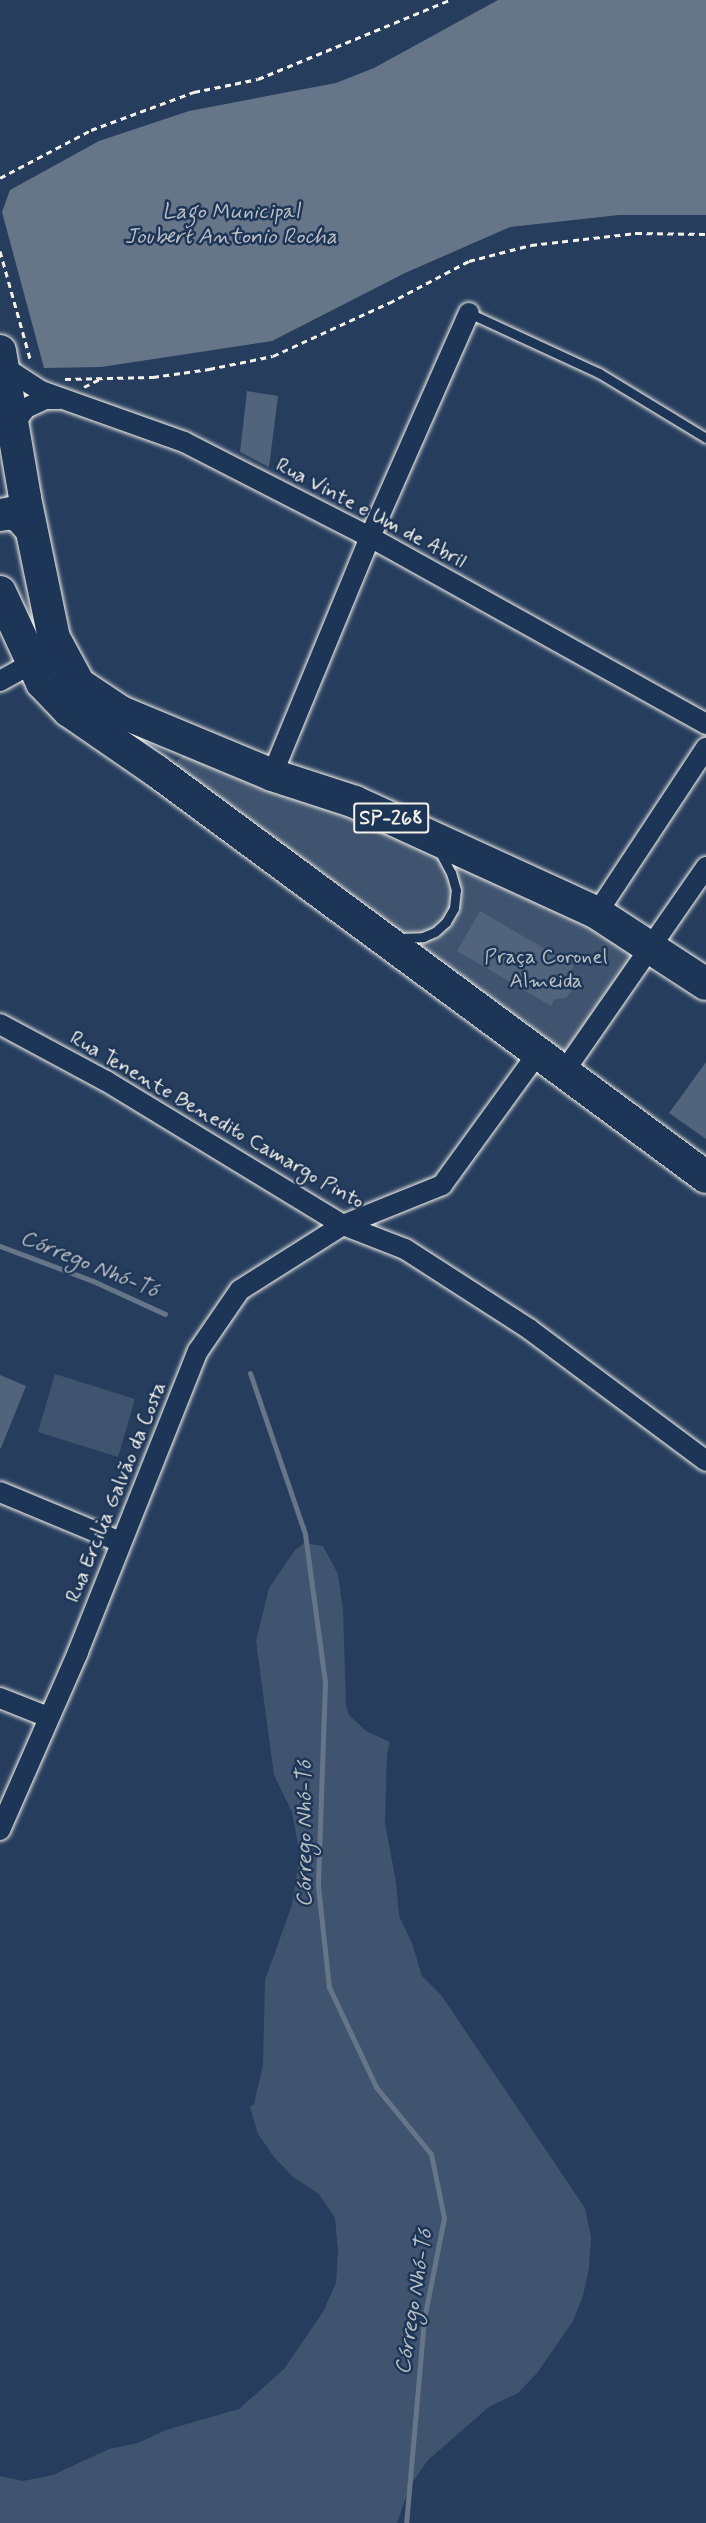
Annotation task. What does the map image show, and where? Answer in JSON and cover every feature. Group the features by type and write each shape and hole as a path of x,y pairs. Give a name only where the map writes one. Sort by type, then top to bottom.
{"main road":[{"name":"SP-268","path":"12,361 7,435 31,529 54,638 79,684 121,712 272,775 355,802 597,913 706,984"},
{"path":"0,515 12,513 31,529"},
{"path":"0,592 42,683 69,711 155,770 706,1177"}],"street":[{"path":"272,775 370,537 469,313"},
{"name":"Rua Vinte e Um de Abril","path":"12,361 41,392 184,442 370,537 706,724"},
{"path":"7,435 26,408 45,399 61,399"},
{"path":"0,681 32,664"},
{"path":"597,913 706,748"},
{"path":"563,1073 706,867"},
{"name":"Rua Tenente Benedito Camargo Pinto","path":"0,1024 106,1081 343,1224 405,1249 529,1329 706,1461"},
{"name":"Rua Ercilia Galvão da Costa","path":"0,1830 78,1652 198,1351 240,1290 343,1224 442,1185 538,1053"},
{"path":"0,1492 120,1542"},
{"path":"0,1698 48,1717"}],"lane":[{"path":"469,313 599,373 706,438"},
{"path":"374,932 408,939 423,937 435,932 446,922 454,908 456,890 451,873 425,833"}],"path":[{"path":"0,178 91,130 194,93 258,79 450,0"},
{"path":"55,377 153,377 210,369 273,356 389,303 469,261 531,246 636,233 706,234"},
{"path":"0,251 12,361"}],"green space":[{"name":"Praça Coronel Almeida","path":"193,753 286,783 645,948 562,1067 173,765 183,755"},
{"path":"55,1374 135,1399 118,1457 38,1432"},
{"path":"304,1543 323,1546 338,1574 343,1610 346,1705 349,1715 366,1731 390,1742 387,1754 385,1823 396,1882 399,1916 412,1943 422,1976 441,1995 585,2208 591,2237 589,2268 583,2296 573,2321 537,2373 518,2393 490,2406 428,2460 410,2486 397,2523 0,2523 0,2476 23,2481 53,2475 109,2449 138,2443 166,2430 239,2409 284,2369 323,2312 336,2283 338,2252 335,2218 319,2194 293,2177 274,2157 258,2134 250,2107 254,2104 263,2065 265,1980 292,1905 300,1855 292,1812 274,1775 256,1641 269,1588 295,1550"}],"water":[{"name":"Lago Municipal Joubert Antonio Rocha","path":"498,0 706,0 706,215 619,215 510,227 405,273 272,341 101,367 44,368 2,212 10,190 99,141 189,111 336,83 374,68"}],"building":[{"path":"247,391 278,396 269,467 240,452"},
{"path":"480,911 574,966 569,974 572,990 566,998 555,999 551,1006 457,951"},
{"path":"706,1062 706,1139 669,1113"},
{"path":"0,1375 26,1386 1,1448 0,1448"}],"waterway":[{"name":"Córrego Nhó-Tó","path":"0,1246 93,1281 165,1314"},
{"name":"Córrego Nhó-Tó","path":"250,1373 305,1534 325,1682 318,1886 329,1987 376,2087 431,2154 444,2218 424,2319 406,2523"}]}
